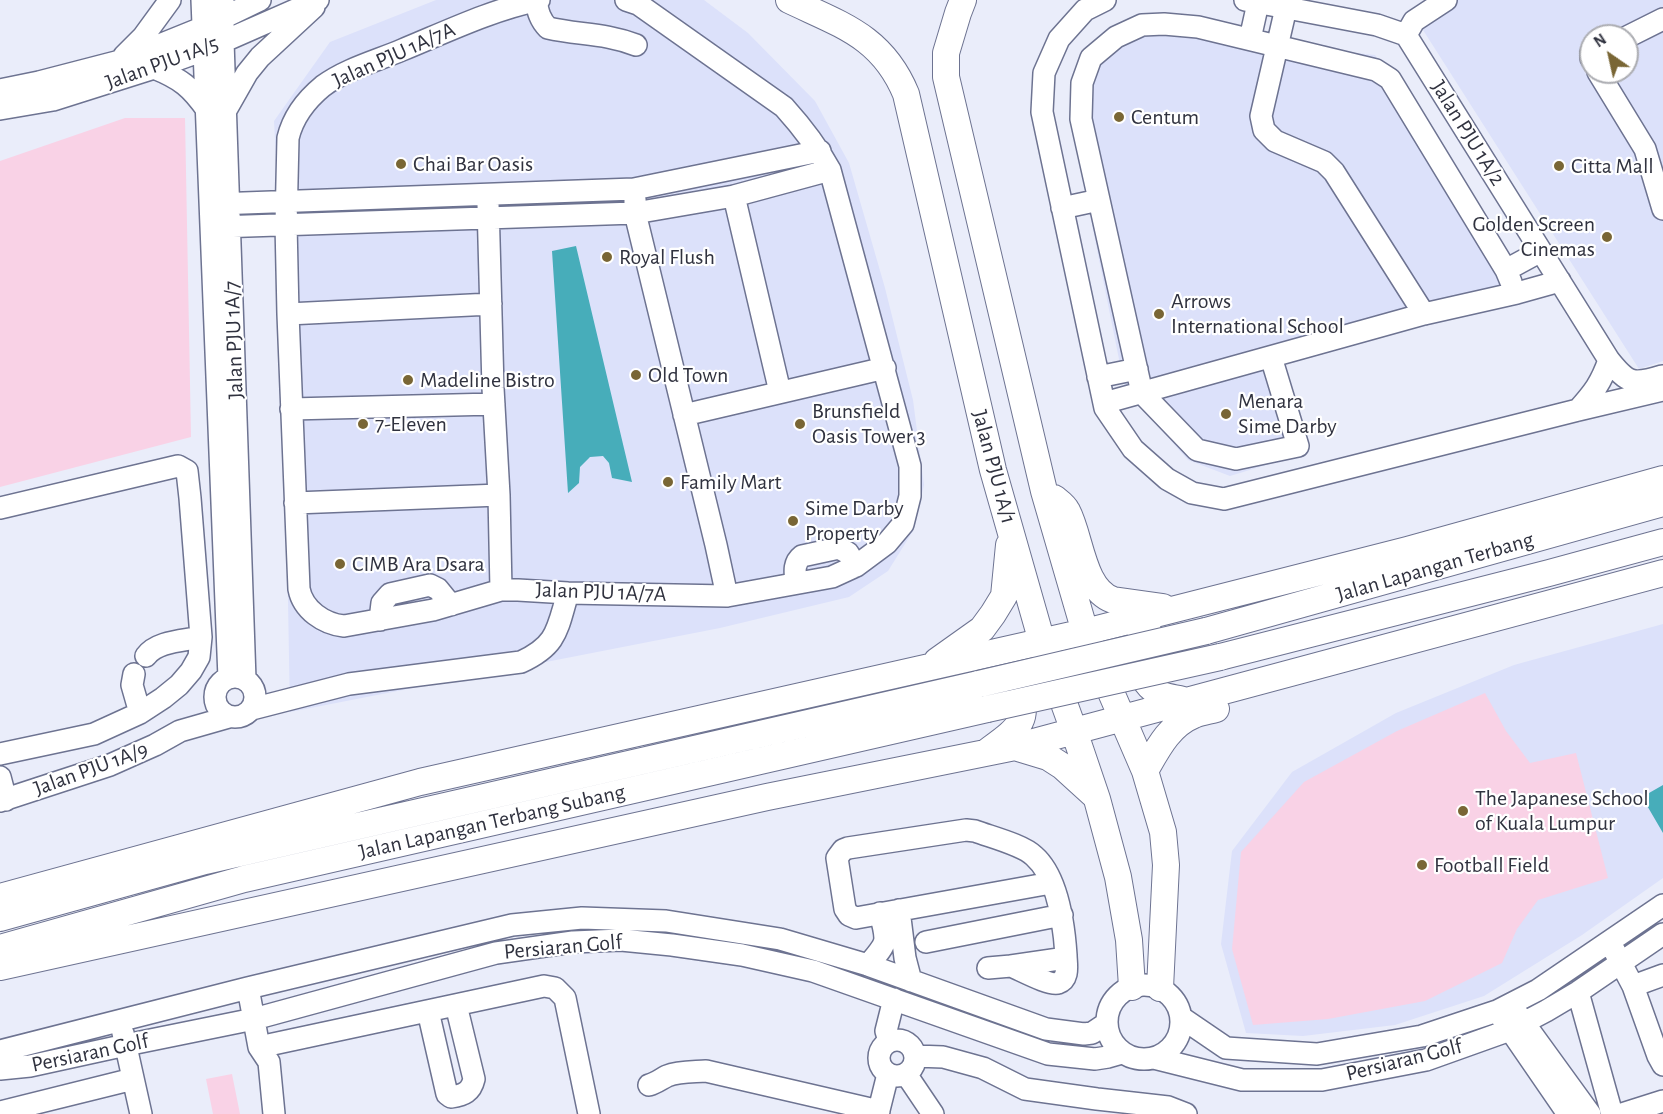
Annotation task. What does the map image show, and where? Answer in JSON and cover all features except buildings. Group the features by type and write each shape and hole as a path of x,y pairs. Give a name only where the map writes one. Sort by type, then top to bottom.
{"main road":[{"name":"Jalan PJU 1A/1","path":"789,0 854,32 877,48 887,59 903,85 993,470 1042,642 1097,799 1120,888 1129,940 1132,987"},
{"name":"Jalan PJU 1A/1","path":"963,0 946,53 946,77 1044,491 1085,632 1144,771 1163,832 1166,865 1160,988"},
{"path":"0,897 420,782 1085,632 1407,550 1663,479"},
{"path":"1044,491 1067,510 1089,572 1099,592 1105,598 1176,608"},
{"name":"Jalan Lapangan Terbang","path":"979,684 1206,631 1663,503"},
{"path":"927,668 982,628 1004,596 1010,531"},
{"name":"Jalan Lapangan Terbang","path":"987,709 1220,657 1663,542"},
{"path":"0,968 767,797 1016,747 1661,574"},
{"path":"1176,608 1144,635 1136,647 1135,659 1140,674 1159,694 1187,701"},
{"path":"1144,771 1174,727 1192,716 1387,658 1414,640"},
{"path":"960,660 1001,666 1014,678 1021,693 1024,706 1023,718 1011,734 985,753"},
{"name":"Jalan Lapangan Terbang Subang","path":"0,918 205,861 979,684"},
{"name":"Jalan Lapangan Terbang Subang","path":"0,948 244,879 987,709"},
{"path":"1016,747 1048,757 1062,766 1097,799"}],"street":[{"path":"120,61 143,37 170,0"},
{"name":"Jalan PJU 1A/7","path":"202,0 204,27 214,45"},
{"name":"Jalan PJU 1A/5","path":"0,90 120,61 204,27 223,9 260,0"},
{"path":"154,68 189,87 217,110 260,57 320,0"},
{"name":"Jalan PJU 1A/5","path":"0,109 52,100 154,68 320,0"},
{"path":"537,0 539,16 548,28 604,35 636,45"},
{"name":"Jalan PJU 1A/7A","path":"537,0 487,15 345,74 322,87 297,114 291,126 288,138 286,224 299,589 304,602 317,616 331,624 344,626 433,610 501,590 727,596 832,577 856,566 886,543 903,524 910,496 910,466 830,170 820,150 784,107 638,4 626,0"},
{"path":"1105,0 1085,10 1059,39 1044,73 1042,112 1105,408 1133,448 1167,479 1192,493 1224,499 1663,390"},
{"path":"1250,39 1252,2 1286,8 1382,16 1406,35 1414,21 1446,0"},
{"path":"1286,8 1261,116 1264,130 1275,141 1324,162 1334,172 1424,314"},
{"name":"Jalan PJU 1A/7","path":"223,9 214,45 237,679"},
{"path":"1639,31 1663,20"},
{"path":"1271,357 1298,446 1236,459 1197,450 1142,393 1080,119 1082,83 1091,58 1116,37 1142,25 1198,27 1376,70 1390,79 1506,270 1517,293"},
{"name":"Jalan PJU 1A/2","path":"1406,35 1609,360 1625,379 1645,381 1663,376"},
{"path":"1605,84 1645,149 1663,209"},
{"path":"220,204 634,189 820,150"},
{"path":"221,226 635,213 734,196 830,170"},
{"path":"634,189 635,213 727,596"},
{"path":"488,194 501,590"},
{"path":"734,196 780,392"},
{"path":"1062,208 1099,200"},
{"name":"Jalan PJU 1A/7","path":"221,226 221,487 237,679"},
{"path":"1506,270 1541,251"},
{"path":"1104,403 1424,314 1560,281"},
{"path":"288,314 491,304"},
{"path":"1578,410 1597,388 1609,360"},
{"path":"684,415 885,368"},
{"path":"1098,376 1137,369"},
{"path":"291,409 494,404"},
{"path":"0,508 178,466 187,471 201,637 199,657 191,671 179,685 140,713 94,734 0,754"},
{"path":"189,490 221,487"},
{"path":"295,503 499,495"},
{"path":"252,709 254,688 237,679 221,682 215,698 217,706 229,717 238,717 246,715 252,709 349,684 521,662 537,655 554,638 568,593"},
{"path":"146,656 156,646 201,637"},
{"path":"134,674 132,685 140,713"},
{"name":"Jalan PJU 1A/9","path":"3,800 110,765 155,746 180,731 215,698"},
{"name":"Jalan PJU 1A/9","path":"180,731 229,717"},
{"path":"0,777 3,800"},
{"path":"988,968 1011,966 1053,984 1061,982 1066,968 1062,915 1051,883 1043,865 1029,851 975,831 966,830 848,848 843,850 837,858 846,912 856,918 1051,883"},
{"path":"970,897 976,932"},
{"name":"Persiaran Golf","path":"1182,1018 1226,1048 1317,1054 1422,1036 1504,1008 1538,990 1663,905"},
{"path":"868,964 886,942 889,912"},
{"path":"889,912 912,981"},
{"path":"926,942 1062,915"},
{"name":"Persiaran Golf","path":"0,1051 512,925 582,918 666,921 780,939 868,964 1046,1029 1084,1034 1092,1033 1107,1023"},
{"path":"666,921 664,927 666,935 672,945"},
{"name":"Persiaran Golf","path":"1154,1058 1242,1080 1322,1080 1426,1060 1517,1026 1578,992 1663,934"},
{"name":"Persiaran Golf","path":"0,1069 30,1066 262,1017 496,953 573,942 621,940 742,955 813,971 1048,1054 1095,1059 1122,1053"},
{"path":"1609,941 1633,986 1663,1065"},
{"path":"1633,986 1663,975"},
{"path":"1151,985 1160,988 1171,995 1182,1018 1178,1039 1164,1054 1154,1058 1143,1060 1122,1053 1114,1045 1109,1034 1107,1023 1109,1011 1122,992 1132,987 1151,985"},
{"path":"257,986 269,1051 274,1114"},
{"path":"269,1051 428,1011 544,986 555,988 565,998 590,1114"},
{"path":"1578,992 1612,1114"},
{"path":"650,1085 681,1072 706,1071 878,1113 910,1045 894,1041 886,1031 900,1001"},
{"path":"428,1011 447,1094 451,1097 457,1096 472,1087 474,1078 456,1005"},
{"path":"1504,1008 1590,1114"},
{"path":"120,1021 141,1114"},
{"path":"1517,1026 1568,1114"},
{"path":"894,1041 881,1049 878,1060 880,1065 900,1070 944,1057 982,1068 1025,1089 1168,1107 1186,1114"},
{"path":"900,1070 923,1114"},
{"path":"900,1070 933,1114"},
{"path":"0,1112 133,1079"},
{"path":"1622,1114 1663,1101"}],"shaded area":[{"path":"436,0 704,0 748,33 815,101 849,163 885,288 913,400 924,485 913,531 888,571 849,597 720,628 290,712 282,270 274,121 330,42"},
{"name":"Citta Mall","path":"1446,0 1663,0 1663,361 1639,369 1416,19"},
{"path":"1137,20 1291,46 1375,55 1527,299 1280,363 1305,453 1230,476 1188,460 1125,389 1080,165 1084,56"},
{"path":"125,118 185,118 191,437 0,487 0,161"},
{"name":"Football Field","path":"1663,624 1663,878 1582,935 1484,996 1395,1025 1303,1036 1246,1033 1221,944 1232,851 1292,772 1396,713 1514,665"},
{"name":"Football Field","path":"1485,693 1506,731 1530,763 1576,753 1608,878 1538,900 1517,929 1502,963 1425,1001 1328,1019 1253,1025 1232,949 1241,852 1304,782 1397,731"},
{"path":"232,1074 240,1114 213,1114 206,1079"}],"water":[{"path":"576,246 632,482 612,478 609,463 603,456 590,457 580,467 579,483 568,493 552,251"},
{"path":"1663,785 1663,833 1642,797"}],"place":[{"name":"Centum","path":"1119,117"},
{"name":"Chai Bar Oasis","path":"401,164"},
{"name":"Citta Mall","path":"1559,166"},
{"name":"Golden Screen Cinemas","path":"1607,237"},
{"name":"Royal Flush","path":"607,257"},
{"name":"Arrows International School","path":"1159,314"},
{"name":"Old Town","path":"636,375"},
{"name":"Madeline Bistro","path":"408,380"},
{"name":"Menara Sime Darby","path":"1226,414"},
{"name":"7-Eleven","path":"363,424"},
{"name":"Brunsfield Oasis Tower 3","path":"800,424"},
{"name":"Family Mart","path":"668,482"},
{"name":"Sime Darby Property","path":"793,521"},
{"name":"CIMB Ara Dsara","path":"340,564"},
{"name":"The Japanese School of Kuala Lumpur","path":"1463,811"},
{"name":"Football Field","path":"1422,865"}]}
